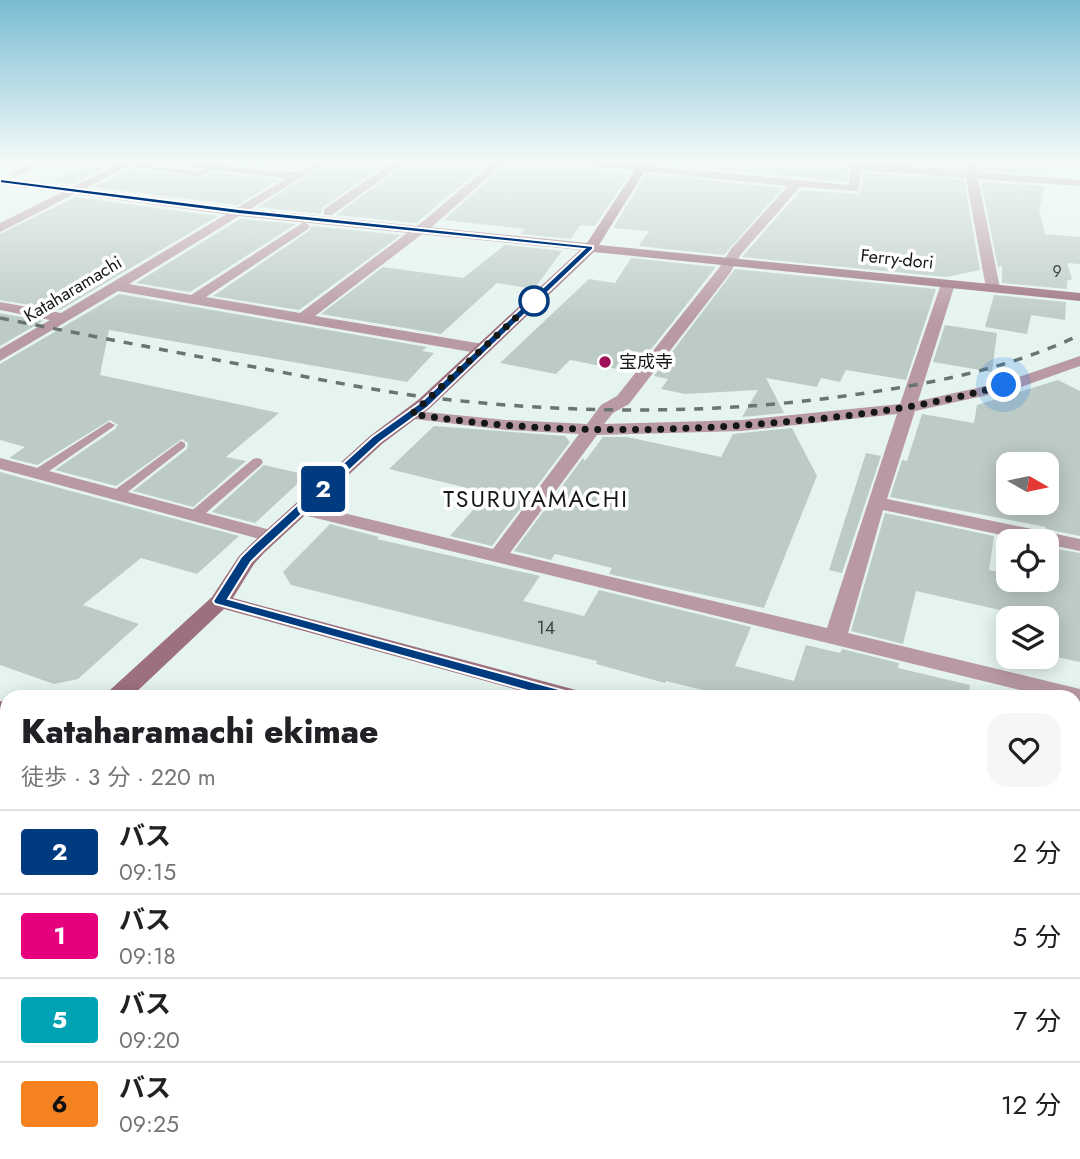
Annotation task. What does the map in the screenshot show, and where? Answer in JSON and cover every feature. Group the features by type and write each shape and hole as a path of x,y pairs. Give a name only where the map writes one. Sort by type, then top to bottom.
{"street":[{"path":"0,228 26,215"},
{"name":"Kataharamachi","path":"0,356 233,215"},
{"name":"Ferry-dori","path":"301,215 590,248 1080,297"},
{"path":"303,318 437,215"},
{"path":"124,690 220,601 246,560 271,536 376,440 412,414 590,248 611,215"},
{"path":"497,557 607,409 623,400 730,261 769,215"},
{"path":"979,215 993,288"},
{"path":"194,299 304,226"},
{"path":"835,638 948,284"},
{"path":"115,286 483,349"},
{"path":"0,306 63,317"},
{"path":"0,338 22,342"},
{"path":"412,414 518,427 716,427 839,417 907,408 958,398 1055,371 1080,361"},
{"path":"0,463 271,536"},
{"path":"876,503 1080,545"},
{"path":"302,509 1051,690"},
{"path":"220,601 546,690"}],"lane":[{"path":"38,474 108,425"},
{"path":"116,495 181,444"},
{"path":"194,516 257,462"}],"building":[{"path":"38,215 218,216 60,310 0,300 0,234"},
{"path":"337,215 425,215 416,223"},
{"path":"449,215 602,215 595,226 580,225 571,239 520,234 525,229 444,220"},
{"path":"621,215 759,215 724,255 639,246 649,231 613,228"},
{"path":"779,215 970,215 980,270 946,277 742,257"},
{"path":"988,215 1040,215 1045,234 1080,237 1080,264 1067,263 1072,279 1067,281 1067,289 1002,283 1002,266 998,267"},
{"path":"240,219 296,224 190,292 136,283"},
{"path":"312,226 401,235 299,310 213,296 309,231"},
{"path":"505,245 562,251 534,289 497,283 441,334 321,314 383,267 463,278"},
{"path":"631,258 716,267 633,372 570,360 556,374 500,363 589,279 615,283"},
{"path":"735,269 936,289 906,380 846,370 840,382 821,378 817,387 766,378 784,413 742,417 758,390 685,394 661,389 668,379 654,376"},
{"path":"119,294 427,347 422,351 434,353 407,382 109,330 100,375 279,413 226,457 246,461 193,507 133,491 187,449 188,443 182,439 116,486 55,470 115,429 118,425 110,420 37,465 9,458 25,447 0,440 0,364"},
{"path":"994,295 1066,302 1065,320 1031,315 1027,334 985,327"},
{"path":"0,313 43,321 0,346"},
{"path":"945,325 997,333 992,372 933,362"},
{"path":"1058,380 1080,391 1080,536 1059,532 1059,529 1046,529 890,497 902,460 907,461 922,414 974,423 977,405"},
{"path":"434,426 565,436 570,442 492,546 450,536 488,493 389,469"},
{"path":"792,428 817,476 764,608 609,574 612,568 555,554 551,560 514,551 583,458 585,461 603,437 627,437 721,457 733,434"},
{"path":"866,453 881,456 842,573 829,570"},
{"path":"264,465 307,475 255,523 212,512"},
{"path":"0,472 239,536 197,574 141,558 83,605 139,624 78,679 54,684 0,665"},
{"path":"885,513 994,536 989,570 996,571 996,592 1059,592 1059,549 1080,553 1080,662 1059,658 1059,606 996,606 996,609 916,591 903,644 851,631"},
{"path":"330,524 379,537 377,539 540,576 523,601 584,616 599,590 751,627 735,666 794,681 806,645 840,653 842,649 899,663 898,668 970,685 970,690 703,690 666,681 665,683 596,664 597,661 291,585 283,572"}],"railway":[{"path":"0,318 390,392 538,407 643,410 800,402 881,391 997,366 1080,335"}],"bus line":[{"name":"2","path":"270,215 590,248 424,404 376,440 257,549 246,560 220,601 546,690"}],"place":[{"name":"宝成寺","path":"605,362"}],"district":[{"name":"TSURUYAMACHI","path":"536,499"}],"route":[{"path":"534,301 412,414 518,427 716,427 839,417 907,408 1004,385"}]}
